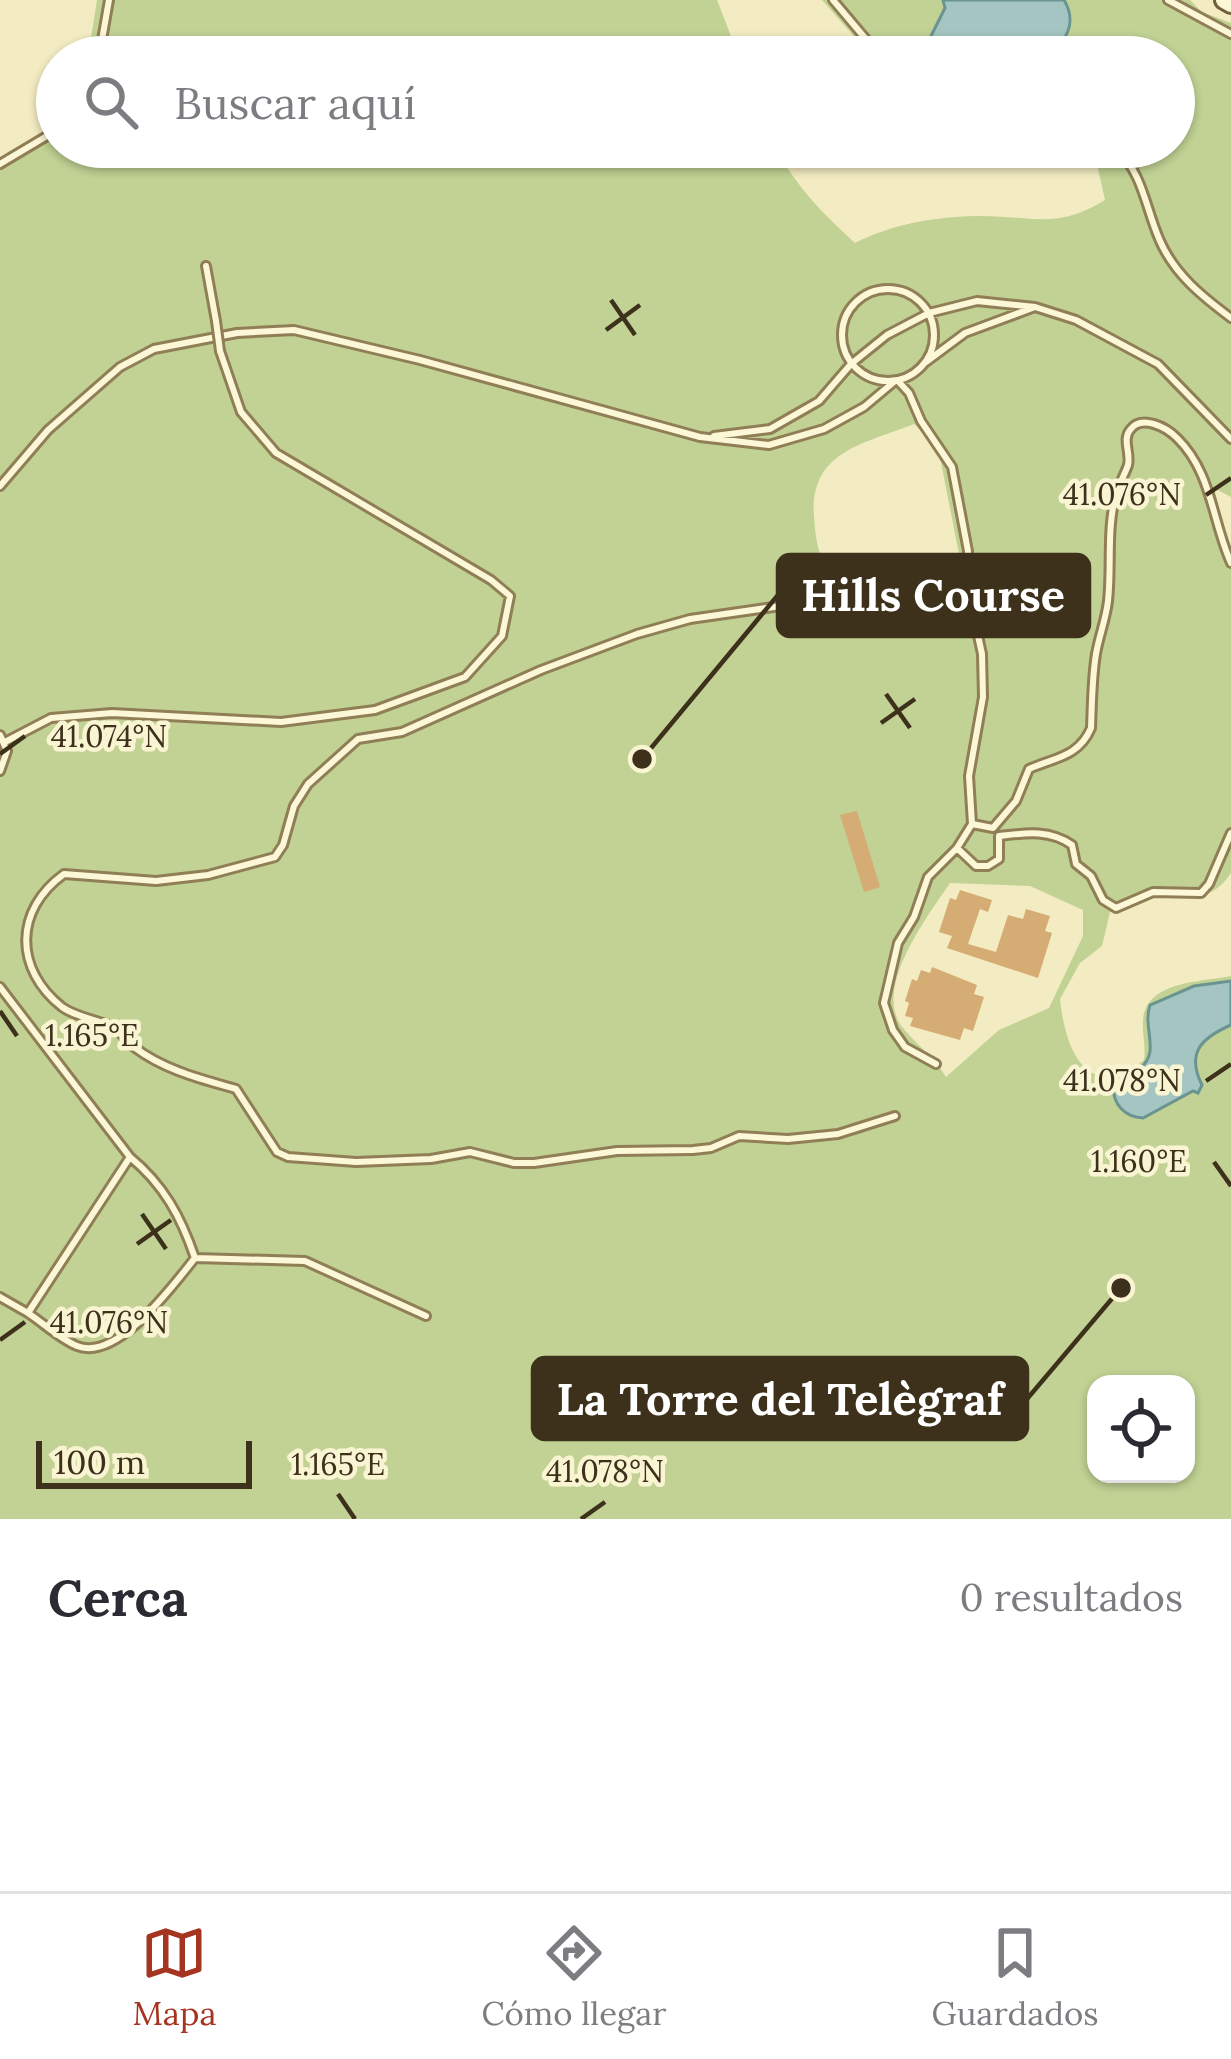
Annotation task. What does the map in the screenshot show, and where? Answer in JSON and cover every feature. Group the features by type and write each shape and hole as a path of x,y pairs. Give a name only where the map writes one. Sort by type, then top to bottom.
{"lane":[{"path":"104,36 110,0"},
{"path":"833,0 863,36"},
{"path":"1168,0 1231,34"},
{"path":"0,164 36,143"},
{"path":"1133,168 1145,190 1159,240 1176,269 1231,318"},
{"path":"0,771 6,760 2,739 52,718 112,712 281,722 375,710 465,677 502,636 510,596 491,580 276,454 241,412 220,351 206,266"},
{"path":"926,362 934,331 929,313 906,292 890,288 862,296 844,318 841,336 851,364 866,377 896,381 909,393 921,421 952,467 968,551 965,581 979,632 983,679 969,776 972,824 957,848 928,877 898,943 884,1003 905,1047 936,1064"},
{"path":"700,437 770,429 819,401 851,364 887,335 929,313 977,301 1035,307 1076,320 1158,364 1231,439"},
{"path":"0,486 48,430 120,367 154,350 237,333 294,330 700,437 769,445 824,429 864,407 965,333 1035,307"},
{"path":"957,848 976,866 999,859 996,832 1029,769 1057,762 1087,739 1096,655 1108,604 1111,524 1128,464 1126,437 1131,427 1140,422 1157,424 1176,436 1195,460 1208,484 1231,563"},
{"path":"895,1116 812,1138 740,1136 711,1148 617,1150 534,1163 470,1152 356,1162 288,1157 268,1143 236,1089 196,1081 132,1046 119,1030 63,1007 26,955 28,916 64,874 156,881 226,871 275,857 294,806 308,784 358,739 402,731 637,634 690,620 836,598 861,604 936,597 960,602 972,614"},
{"path":"972,824 996,832 1060,837 1072,845 1076,864 1091,876 1103,900 1116,908 1153,892 1201,892 1231,833"},
{"path":"0,987 130,1157 152,1176 180,1216 195,1258"},
{"path":"28,1313 130,1157"},
{"path":"0,1297 80,1348 105,1345 146,1316 195,1258"},
{"path":"195,1258 304,1261 426,1316"}],"green space":[{"path":"97,0 717,0 731,36 91,36"},
{"path":"822,0 1190,0 1202,12 1231,23 1231,497 1214,488 1231,556 1231,873 1212,892 1145,897 1110,912 1102,946 1080,963 1060,999 1073,1052 1093,1073 1107,1076 1144,1060 1143,1021 1153,998 1190,982 1231,976 1231,1519 0,1519 0,159 36,138 36,168 787,168 855,243 899,226 944,218 1056,218 1105,200 1098,168 1195,168 1195,36 854,36","holes":["914,424 938,447 959,554 955,584 923,571 829,571 818,546 814,517 820,477 843,453","950,883 1030,886 1083,910 1083,936 1049,1008 999,1030 946,1077 895,1012 894,994 906,953"]}],"water":[{"path":"943,0 1064,0 1069,27 1065,36 931,36 945,8"},
{"path":"1231,981 1231,1025 1204,1041 1196,1055 1202,1085 1198,1093 1193,1091 1143,1118 1126,1112 1115,1099 1113,1086 1138,1076 1146,1062 1150,1005 1194,986"}],"building":[{"path":"857,811 880,887 864,892 840,815"},
{"path":"960,890 992,900 988,912 980,909 968,944 996,952 1008,915 1023,919 1026,909 1050,916 1045,931 1052,933 1038,978 947,948 952,936 939,932 950,898 956,900"},
{"path":"932,967 977,985 974,994 984,997 973,1031 964,1028 960,1040 910,1026 913,1018 905,1016 912,979 917,981 921,970 930,973"}],"place":[{"name":"Hills Course","path":"642,759"},
{"name":"La Torre del Telègraf","path":"1121,1288"}]}
